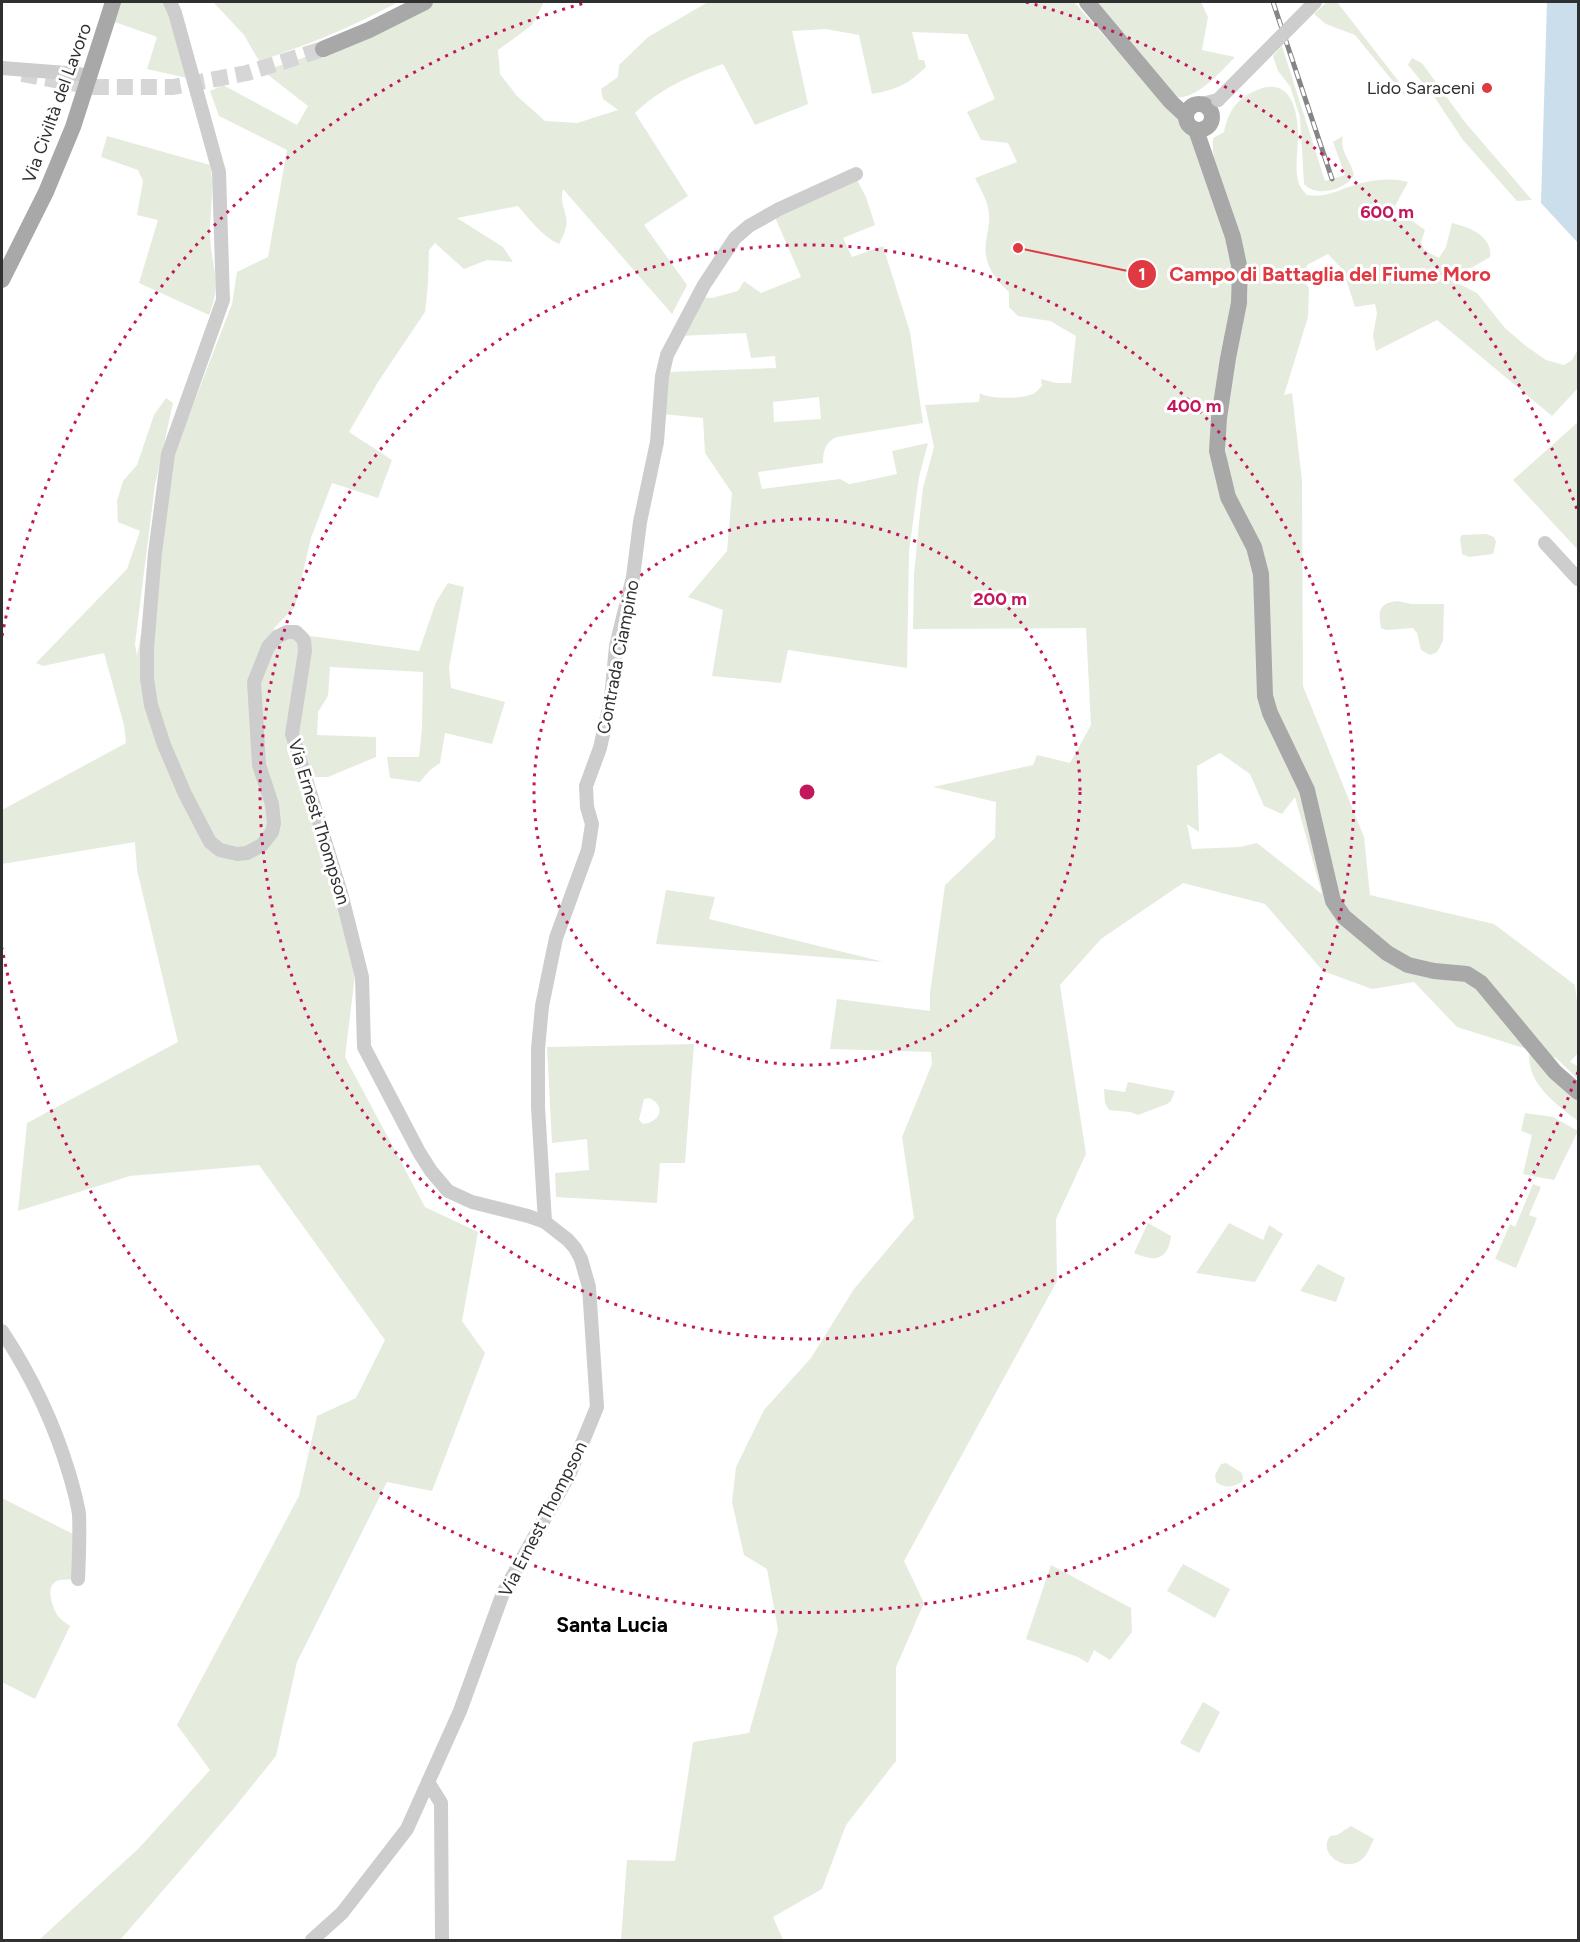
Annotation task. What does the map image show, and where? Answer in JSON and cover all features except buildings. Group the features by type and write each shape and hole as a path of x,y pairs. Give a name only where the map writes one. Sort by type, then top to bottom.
{"main road":[{"name":"Via Civiltà del Lavoro","path":"2,280 46,192 73,127 113,2"},
{"path":"323,49 369,30 426,2"},
{"path":"1087,2 1171,102 1198,117 1203,153 1233,237 1241,286 1219,418 1217,451 1228,497 1254,547 1261,574 1265,696 1270,713 1306,790 1333,901 1344,917 1387,953 1408,965 1434,971 1467,974 1480,983 1555,1072 1578,1092"}],"street":[{"name":"Via Ernest Thompson","path":"170,2 219,172 223,300 168,454 155,553 147,648 147,679 151,705 184,794 210,842 220,849 237,854 255,850 269,838 274,823 272,804 260,765 255,682 268,647 277,637 287,632 296,632 304,640 305,651 292,734 341,893 362,976 364,1047 419,1152 448,1191 472,1202 545,1222 575,1248 582,1259 586,1275 597,1407 569,1475 503,1593 460,1711 407,1829 342,1913 312,1941"},
{"path":"1198,117 1218,100 1315,2"},
{"path":"2,68 79,74 89,77"},
{"name":"Contrada Ciampino","path":"545,1222 538,1107 538,1049 542,1006 556,938 588,850 592,824 587,807 586,786 600,748 611,699 616,646 633,577 640,522 657,442 662,376 667,355 704,285 735,238 749,226 779,209 856,174"},
{"path":"1545,543 1578,579"},
{"path":"2,1331 33,1383 60,1444 78,1513 80,1548 78,1579"},
{"path":"428,1782 441,1803 442,1941"}],"shaded area":[{"path":"118,2 164,2 169,12 187,78 147,69 157,37 112,21"},
{"path":"215,2 398,2 330,35 259,61 244,35"},
{"path":"436,2 544,2 532,25 498,50 500,74 517,96 545,121 577,123 618,110 603,99 601,89 618,77 619,65 648,37 708,2 1074,2 1158,97 1183,117 1184,124 1195,136 1196,150 1234,261 1232,302 1220,356 1210,449 1224,499 1243,533 1249,522 1237,499 1230,477 1225,431 1230,384 1245,313 1248,273 1240,239 1221,189 1213,155 1213,138 1224,132 1228,117 1236,104 1244,97 1269,87 1279,88 1286,93 1291,100 1297,123 1298,178 1307,195 1325,195 1358,184 1387,179 1408,182 1395,206 1425,230 1421,242 1424,250 1439,258 1446,247 1452,223 1466,227 1484,238 1488,243 1490,257 1473,267 1446,275 1477,293 1505,328 1546,360 1564,365 1572,360 1578,349 1578,388 1552,416 1437,320 1376,351 1373,336 1377,313 1375,304 1355,307 1343,270 1328,254 1307,265 1304,281 1309,288 1308,317 1284,395 1292,393 1302,481 1303,686 1364,837 1370,895 1494,924 1575,985 1578,1010 1578,1053 1570,1062 1578,1066 1578,1079 1556,1058 1534,1052 1578,1098 1578,1121 1552,1100 1537,1082 1529,1062 1530,1050 1457,1027 1414,982 1372,989 1323,971 1265,904 1183,883 1101,939 1060,985 1086,1154 1056,1219 1057,1281 904,1561 924,1603 896,1667 896,1761 846,1825 822,1889 773,1917 783,1940 621,1940 627,1860 675,1861 693,1742 749,1733 778,1630 767,1569 744,1555 732,1502 736,1467 764,1410 811,1358 854,1289 914,1218 902,1137 932,1064 931,1052 830,1049 837,999 930,1011 930,993 945,885 995,838 996,802 933,787 1033,765 1037,755 1070,763 1091,725 1086,628 913,629 914,574 923,488 934,447 925,405 979,402 980,393 1011,398 1025,396 1033,394 1042,386 1041,379 1056,383 1071,383 1076,336 1050,321 1018,316 1009,307 1009,292 994,276 988,264 986,242 988,209 975,178 1017,162 1008,143 981,140 967,112 995,99 967,34 912,32 919,60 924,60 926,67 902,85 872,94 859,35 826,29 792,31 808,104 755,125 723,64 676,84 655,96 635,113 688,196 644,225 687,285 672,314 563,189 566,226 559,244 542,232 518,206 457,218 503,247 513,262 487,260 464,269 435,243 429,250 425,312 378,382 349,432 392,460 378,498 332,483 311,538 295,607 273,629 296,637 302,645 287,750 320,837 356,967 345,1057 425,1207 478,1232 462,1321 485,1353 432,1491 387,1482 297,1662 276,1756 120,1940 39,1940 139,1848 210,1770 177,1725 299,1496 317,1416 356,1398 385,1340 259,1165 130,1176 18,1211 27,1123 178,1042 137,870 135,842 2,864 2,810 126,743 124,725 104,653 43,666 36,663 127,569 140,531 118,522 117,501 123,481 137,465 154,415 166,398 173,403 155,485 135,644 137,656 174,454 232,304 237,272 268,257 287,150 219,116 210,91 223,85 297,125 308,106 263,71 351,40","holes":["1220,753 1250,774 1264,806 1282,814 1295,797 1322,894 1257,843 1240,847 1192,849 1187,824 1199,832 1197,766"]},
{"path":"1092,2 1201,2 1208,17 1202,50 1235,57 1216,77 1200,89 1184,97 1176,97"},
{"path":"1327,2 1337,2 1403,87 1405,96 1355,35 1326,24 1314,14"},
{"path":"1282,46 1325,181 1345,175 1333,142 1343,136 1344,151 1354,175 1338,188 1316,191 1304,184 1300,117 1290,86 1278,71 1273,56"},
{"path":"1412,58 1422,63 1464,121 1532,200 1517,201 1463,140 1435,98 1408,65"},
{"path":"107,136 210,165 212,190 210,223 215,292 209,315 139,283 158,220 137,215 143,181 138,170 101,157"},
{"path":"856,178 866,197 875,225 843,238 852,257 883,246 910,332 923,423 837,437 826,447 823,463 758,472 762,489 840,479 849,484 855,483 897,474 892,451 928,443 919,477 909,551 907,668 788,650 781,683 712,676 723,610 688,597 727,551 732,493 705,453 703,418 662,414 667,372 776,368 775,356 751,358 746,333 679,336 700,297 712,298 738,291 744,281 761,293 801,277 774,215","holes":["819,397 821,419 774,422 773,402"]},
{"path":"1578,422 1578,550 1513,480"},
{"path":"1486,534 1494,537 1496,542 1493,554 1469,557 1462,554 1460,538 1462,535"},
{"path":"448,583 464,587 449,667 451,688 505,702 492,744 445,733 440,763 430,770 420,782 390,778 387,757 419,757 423,672 330,667 328,696 318,712 317,735 376,737 376,757 328,777 310,777 295,731 311,636 419,651 436,602"},
{"path":"1398,601 1411,604 1444,604 1443,641 1437,652 1430,655 1421,650 1417,633 1413,628 1386,630 1381,628 1381,608"},
{"path":"666,890 715,897 709,919 884,962 656,944"},
{"path":"694,1044 685,1163 660,1163 657,1203 556,1197 555,1173 589,1170 587,1139 552,1143 547,1047","holes":["649,1098 655,1101 659,1109 657,1117 643,1124 639,1120 644,1099"]},
{"path":"1128,1082 1175,1091 1171,1101 1167,1104 1138,1115 1109,1110 1105,1103 1104,1089 1125,1092"},
{"path":"1525,1113 1553,1117 1578,1131 1554,1180 1523,1174 1532,1135 1521,1131"},
{"path":"1533,1184 1541,1187 1529,1215 1537,1218 1516,1268 1495,1259 1510,1224 1515,1227"},
{"path":"1148,1223 1171,1236 1167,1250 1159,1257 1148,1258 1134,1253"},
{"path":"1229,1223 1263,1240 1269,1225 1283,1234 1255,1282 1196,1273"},
{"path":"1318,1264 1345,1278 1336,1302 1300,1291"},
{"path":"1226,1463 1242,1473 1242,1482 1223,1486 1216,1482 1215,1475 1221,1464"},
{"path":"2,1498 77,1536 74,1580 58,1580 51,1590 52,1604 56,1613 70,1626 35,1699 2,1682"},
{"path":"1183,1564 1230,1589 1215,1618 1167,1591"},
{"path":"1051,1565 1131,1608 1132,1632 1110,1660 1094,1650 1088,1663 1078,1657 1026,1639"},
{"path":"1203,1702 1220,1712 1199,1753 1180,1743"},
{"path":"1351,1826 1374,1839 1359,1862 1351,1864 1337,1861 1331,1856 1327,1850 1327,1843 1330,1836 1337,1835"}],"water":[{"path":"1547,2 1578,2 1578,243 1541,203"}],"tunnel":[{"path":"22,74 93,87 173,87 247,73 323,49"}],"railway":[{"path":"1273,2 1332,179"}],"place":[{"name":"Lido Saraceni","path":"1487,88"},
{"name":"Campo di Battaglia del Fiume Moro","path":"1018,248"}],"district":[{"name":"Santa Lucia","path":"612,1624"}]}
